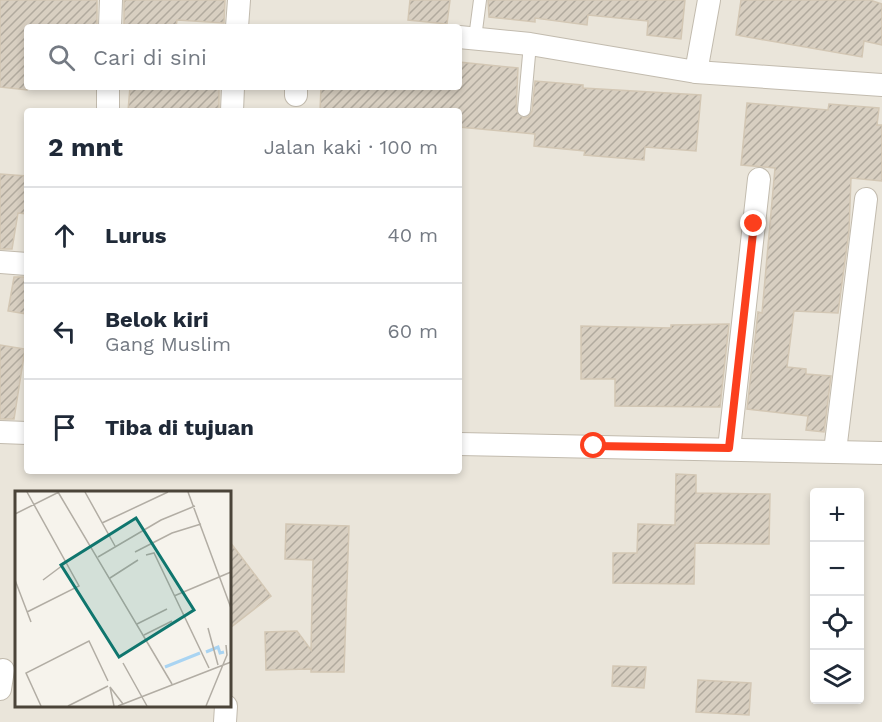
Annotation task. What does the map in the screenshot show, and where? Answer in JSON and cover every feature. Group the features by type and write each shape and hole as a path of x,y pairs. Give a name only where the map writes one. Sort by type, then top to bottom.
{"street":[{"path":"110,24 111,0"},
{"path":"237,24 239,0"},
{"path":"696,72 709,0"},
{"path":"467,38 530,44 696,72 882,85"},
{"path":"108,90 108,108"},
{"path":"231,108 233,90"},
{"path":"729,448 759,179"},
{"path":"835,451 866,199"},
{"path":"0,262 24,264"},
{"path":"0,432 24,433"},
{"path":"462,444 882,453"},
{"path":"225,722 226,707"}],"lane":[{"path":"467,38 480,0"},
{"path":"524,110 530,44"}],"shaded area":[{"path":"0,0 882,0 882,722 0,722"}],"building":[{"path":"0,0 97,0 97,24 24,24 24,90 0,87"},
{"path":"124,0 225,0 224,23 177,20 176,24 124,24"},
{"path":"410,0 450,0 447,24 408,20"},
{"path":"488,0 685,0 681,39 647,35 648,21 588,15 587,25 535,18 535,22 489,17"},
{"path":"741,0 870,0 882,4 882,45 864,41 862,57 736,35"},
{"path":"462,62 518,68 516,110 523,118 528,117 532,111 535,81 583,85 583,88 701,95 696,151 645,147 644,160 584,155 585,151 534,146 535,134 462,127 462,108 320,108 321,90 462,90"},
{"path":"130,90 219,90 219,108 128,108"},
{"path":"747,103 828,110 829,104 879,108 877,125 882,125 882,181 851,178 849,231 838,313 794,311 787,367 806,369 806,374 831,376 824,432 806,430 808,416 747,409 758,312 762,313 775,168 741,165"},
{"path":"0,174 24,176 24,214 18,213 12,249 0,249"},
{"path":"14,277 24,277 24,314 8,311"},
{"path":"729,324 720,407 615,406 615,379 581,379 581,326 671,328 671,325"},
{"path":"0,345 24,349 14,419 0,419"},
{"path":"676,474 696,475 696,493 770,494 769,544 695,543 694,584 613,583 613,553 637,553 638,524 675,525"},
{"path":"286,524 349,526 344,672 311,672 311,669 266,670 265,632 297,631 311,650 313,560 285,559"},
{"path":"231,543 271,596 231,627"},
{"path":"613,666 646,667 644,688 612,686"},
{"path":"698,680 751,683 749,715 696,712"}],"route":[{"path":"594,446 729,448 754,224"}]}
